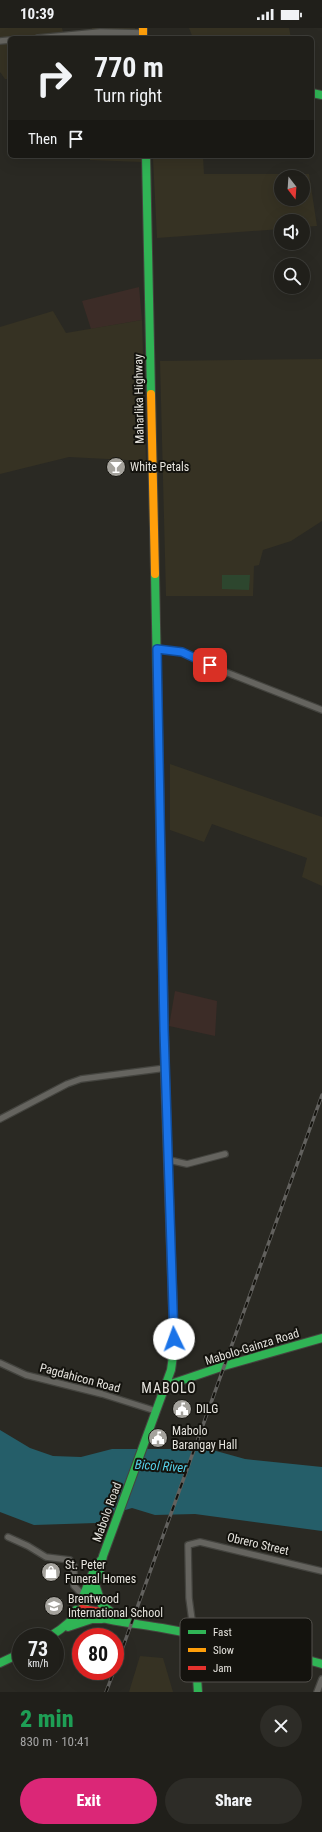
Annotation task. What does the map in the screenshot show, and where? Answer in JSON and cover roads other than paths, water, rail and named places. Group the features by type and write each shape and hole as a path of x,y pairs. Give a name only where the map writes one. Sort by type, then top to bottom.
{"main road":[{"name":"Maharlika Highway","path":"146,158 157,646"},
{"name":"Mabolo Road","path":"80,1609 94,1570 103,1556 114,1528 166,1386 174,1349 166,1068 157,646"},
{"name":"Mabolo-Gainza Road","path":"166,1386 224,1366 322,1338"},
{"name":"Mabolo Road","path":"80,1609 96,1587 101,1572 103,1556"},
{"path":"96,1587 98,1597 102,1605 114,1614 131,1623"},
{"path":"52,1628 80,1609 114,1614"},
{"path":"80,1609 102,1619"},
{"path":"62,1628 74,1620 80,1609"},
{"path":"64,1628 84,1621 102,1619 180,1632"},
{"path":"0,1662 12,1657"},
{"path":"312,1661 322,1664"},
{"path":"197,1682 198,1692"}],"street":[{"path":"59,36 100,32 143,33"},
{"path":"157,646 182,652 223,671 322,710"},
{"path":"0,1119 67,1084 81,1079 166,1068"},
{"path":"169,1160 187,1164 225,1154"},
{"name":"Pagdahicon Road","path":"0,1363 26,1375 102,1394 156,1411"},
{"path":"8,1537 28,1546 46,1557 70,1560 74,1566 74,1586 84,1596"},
{"name":"Obrero Street","path":"192,1618 188,1545 200,1542 322,1571"},
{"path":"317,1692 322,1679"}],"water":[{"name":"Bicol River","path":"0,1430 30,1448 53,1456 81,1457 112,1449 209,1449 245,1459 322,1467 322,1531 195,1514 155,1515 132,1508 112,1514 96,1523 34,1525 0,1512"}],"railway":[{"path":"124,1644 322,1095"},
{"path":"106,1692 111,1680"}],"place":[{"name":"White Petals","path":"116,467"},
{"name":"DILG","path":"182,1409"},
{"name":"Mabolo Barangay Hall","path":"158,1438"},
{"name":"St. Peter Funeral Homes","path":"51,1572"},
{"name":"Brentwood International School","path":"54,1606"}],"district":[{"name":"MABOLO","path":"169,1388"}]}
